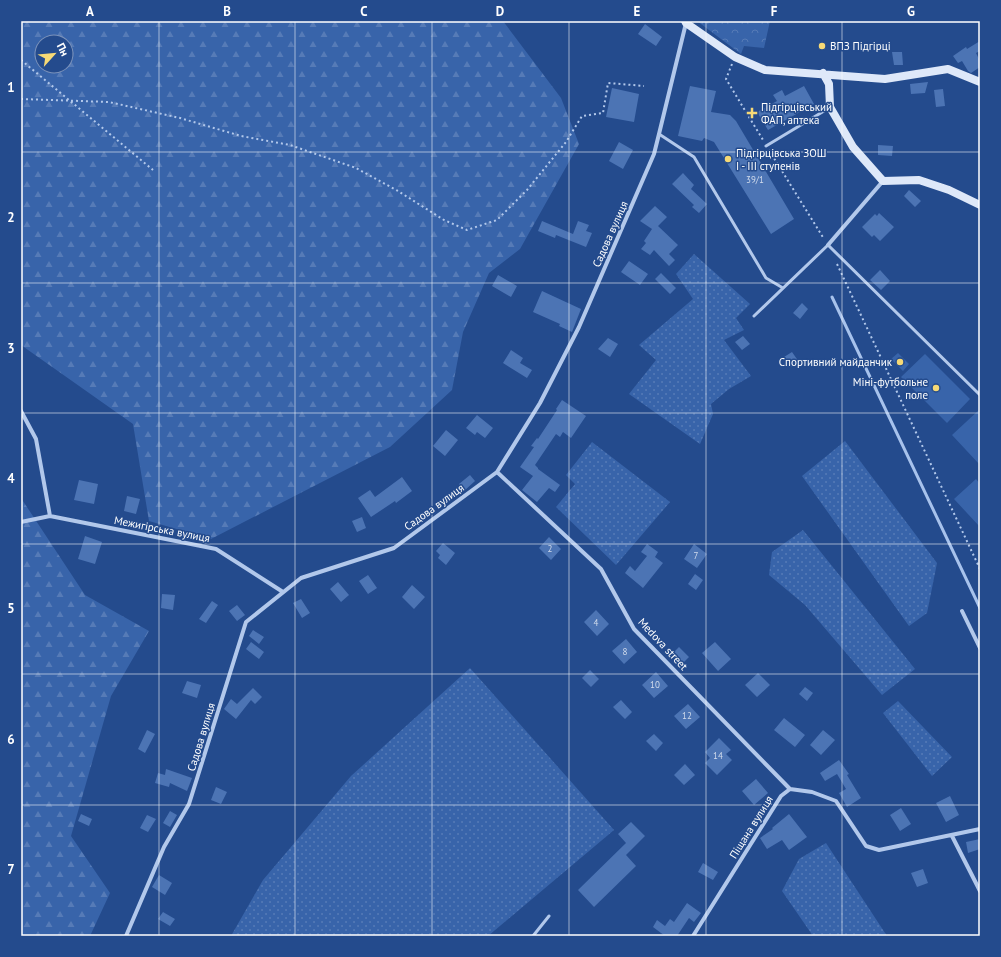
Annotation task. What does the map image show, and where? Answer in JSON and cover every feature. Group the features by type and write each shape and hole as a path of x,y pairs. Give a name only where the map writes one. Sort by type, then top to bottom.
{"street":[{"path":"686,22 735,57 766,70 885,79 948,69 980,82"},
{"name":"Садова вулиця","path":"126,936 164,847 189,804 246,622 301,578 394,548 497,472 540,403 579,327 654,154 686,22"},
{"path":"824,74 828,84 830,107 853,147 882,181"},
{"path":"828,245 882,181 919,180 949,190 980,206"},
{"path":"21,411 36,439 50,516"},
{"name":"Medova street","path":"497,472 601,569 634,629 790,788"},
{"name":"Межигірська вулиця","path":"21,522 50,516 216,549 283,592"},
{"path":"962,611 980,648"},
{"path":"790,788 812,792 836,801 866,846 880,850 980,829"},
{"name":"Піщана вулиця","path":"693,936 781,796 790,788"},
{"path":"952,836 980,891"}],"lane":[{"path":"766,146 830,107"},
{"path":"659,134 694,157 766,278 783,288"},
{"path":"754,316 828,245 980,395"},
{"path":"533,936 549,916"}],"path":[{"path":"735,57 726,79 828,245"},
{"path":"21,60 154,170"},
{"path":"21,99 109,102 180,118 241,136 290,145 356,168 398,191 444,220 467,230 497,220 527,190 566,142 582,116 603,113 608,82 644,86"},
{"path":"835,260 980,569"}],"green space":[{"path":"21,21 503,21 561,98 579,144 520,249 489,273 463,332 452,390 390,447 211,539 149,521 133,424 21,345"},
{"path":"697,21 770,21 764,48 744,46 741,54"},
{"path":"694,254 750,304 736,318 744,330 724,340 751,376 729,389 711,404 713,414 700,444 629,394 656,360 639,345 693,299 676,274"},
{"name":"Спортивний майданчик","path":"898,353 909,364 903,371 891,359"},
{"name":"Міні-футбольне поле","path":"925,354 970,399 947,423 901,377"},
{"path":"980,409 980,465 952,435"},
{"path":"845,441 937,563 927,613 909,626 802,476"},
{"path":"592,442 670,502 616,565 556,507 575,484 566,475"},
{"path":"976,479 980,484 980,527 954,499"},
{"path":"21,498 85,595 149,631 111,696 71,836 110,893 90,936 21,936"},
{"path":"803,530 915,669 882,695 805,605 769,575 772,552"},
{"path":"470,668 614,830 488,936 231,936 263,880 351,776"},
{"path":"898,701 952,757 932,776 883,713"},
{"path":"826,843 887,936 813,936 782,891 799,859"}],"building":[{"path":"645,24 662,37 656,46 638,34"},
{"path":"980,41 980,51 976,53 980,61 980,67 971,73 962,61 958,63 953,56 966,47 967,49"},
{"path":"892,52 902,52 903,65 894,65"},
{"path":"928,82 925,93 911,94 910,84"},
{"path":"690,86 716,91 711,112 730,115 736,121 794,219 771,234 714,142 704,138 702,141 678,136"},
{"path":"804,86 814,104 768,130 757,112 777,101 773,95 782,90 785,96"},
{"path":"612,88 639,94 634,122 606,117"},
{"path":"943,89 945,106 936,107 934,90"},
{"path":"619,142 633,150 623,169 609,161"},
{"path":"878,145 893,146 892,156 878,155"},
{"path":"683,173 694,185 691,189 707,204 699,213 692,207 694,205 672,184"},
{"path":"909,190 921,201 915,207 904,196"},
{"path":"655,206 667,217 658,226 678,245 669,254 675,260 669,266 654,250 650,255 641,249 646,243 644,241 652,229 640,221"},
{"path":"879,213 894,227 880,241 874,235 872,237 862,227 875,214 877,216"},
{"path":"542,221 573,234 578,221 589,225 586,231 592,233 586,247 556,235 555,238 538,231"},
{"path":"629,261 648,274 640,285 621,272"},
{"path":"880,270 890,281 881,290 870,280"},
{"path":"661,273 676,288 670,294 655,279"},
{"path":"498,275 517,286 511,297 492,286"},
{"path":"542,291 581,309 572,332 559,326 560,324 533,312"},
{"path":"802,303 808,309 800,319 793,313"},
{"path":"743,336 750,344 742,350 735,342"},
{"path":"608,338 618,344 610,357 598,349"},
{"path":"511,350 523,358 520,363 532,370 527,378 503,363"},
{"path":"792,352 799,362 791,367 784,357"},
{"path":"562,400 586,416 571,438 563,432 560,437 556,434 535,465 538,469 560,485 555,492 549,488 537,502 522,490 533,476 520,467 534,447 531,446 537,438 538,439"},
{"path":"477,415 493,428 485,438 477,432 475,435 466,428"},
{"path":"446,430 458,440 445,456 433,446"},
{"path":"470,475 475,481 464,491 459,484"},
{"path":"402,477 412,491 396,503 395,501 371,517 358,498 370,490 375,497"},
{"path":"79,480 98,484 94,504 74,500"},
{"path":"127,496 140,499 136,514 124,511"},
{"path":"362,517 366,528 357,532 352,521"},
{"path":"85,536 102,542 95,564 78,559"},
{"path":"549,537 561,549 551,560 539,548"},
{"path":"443,543 455,553 446,565 438,558 440,555 436,551"},
{"path":"647,544 658,552 655,557 663,563 643,588 625,573 630,566 635,571 647,556 641,552"},
{"path":"694,544 707,554 697,568 684,559"},
{"path":"695,574 703,580 696,590 688,584"},
{"path":"368,575 377,588 368,594 359,581"},
{"path":"338,582 349,595 341,602 330,589"},
{"path":"412,585 425,597 414,609 402,597"},
{"path":"162,594 175,595 173,610 161,608"},
{"path":"301,599 310,613 302,618 293,603"},
{"path":"212,601 218,605 206,623 199,619"},
{"path":"237,605 245,615 237,621 229,611"},
{"path":"596,610 609,624 597,636 584,622"},
{"path":"253,630 264,637 259,644 249,636"},
{"path":"626,639 637,652 624,664 612,651"},
{"path":"251,642 264,652 259,659 246,649"},
{"path":"715,642 731,659 718,671 702,653"},
{"path":"679,647 689,657 681,665 671,655"},
{"path":"590,670 599,679 591,687 582,678"},
{"path":"656,672 668,686 654,698 642,685"},
{"path":"758,673 770,685 757,697 745,685"},
{"path":"187,681 201,685 197,698 182,693"},
{"path":"805,687 813,693 807,701 799,694"},
{"path":"253,688 262,697 255,704 251,700 236,719 224,709 231,699 237,704"},
{"path":"621,700 632,712 625,719 613,707"},
{"path":"688,704 700,717 686,729 674,716"},
{"path":"784,718 805,735 795,747 774,730"},
{"path":"147,730 155,734 145,753 138,749"},
{"path":"823,730 835,740 821,755 810,745"},
{"path":"654,734 663,743 656,751 646,741"},
{"path":"719,738 731,750 726,754 732,760 717,775 705,763 710,758 705,752"},
{"path":"839,760 849,774 847,775 861,798 847,807 839,793 846,789 837,774 825,781 820,773"},
{"path":"685,764 695,775 684,785 674,775"},
{"path":"166,769 192,778 187,791 170,783 169,787 155,783 158,773 165,775"},
{"path":"756,779 768,793 754,805 742,791"},
{"path":"216,787 227,792 221,804 211,800"},
{"path":"950,796 959,815 946,822 936,803"},
{"path":"901,808 911,824 900,831 890,815"},
{"path":"170,811 177,815 170,827 163,823"},
{"path":"81,814 92,819 89,826 78,821"},
{"path":"789,814 807,837 789,850 782,840 767,849 760,838 773,829 772,828"},
{"path":"147,815 156,819 148,832 140,828"},
{"path":"631,822 645,836 626,855 636,866 594,907 578,890 626,843 618,834"},
{"path":"980,839 980,849 968,853 966,842"},
{"path":"703,863 718,872 713,880 698,872"},
{"path":"923,869 928,883 917,887 911,873"},
{"path":"159,875 172,883 165,895 152,887"},
{"path":"687,903 701,913 694,922 689,918 677,936 665,936 653,927 657,920 665,926 670,919 674,922"},
{"path":"163,912 175,919 170,926 158,919"}],"waterway":[{"path":"832,297 980,608"}],"place":[{"name":"ВПЗ Підгірці","path":"822,46"},
{"name":"Підгірцівський ФАП, аптека","path":"752,113"},
{"name":"Підгірцівська ЗОШ І - ІІІ ступенів","path":"728,159"},
{"name":"Спортивний майданчик","path":"900,362"},
{"name":"Міні-футбольне поле","path":"936,388"}]}
